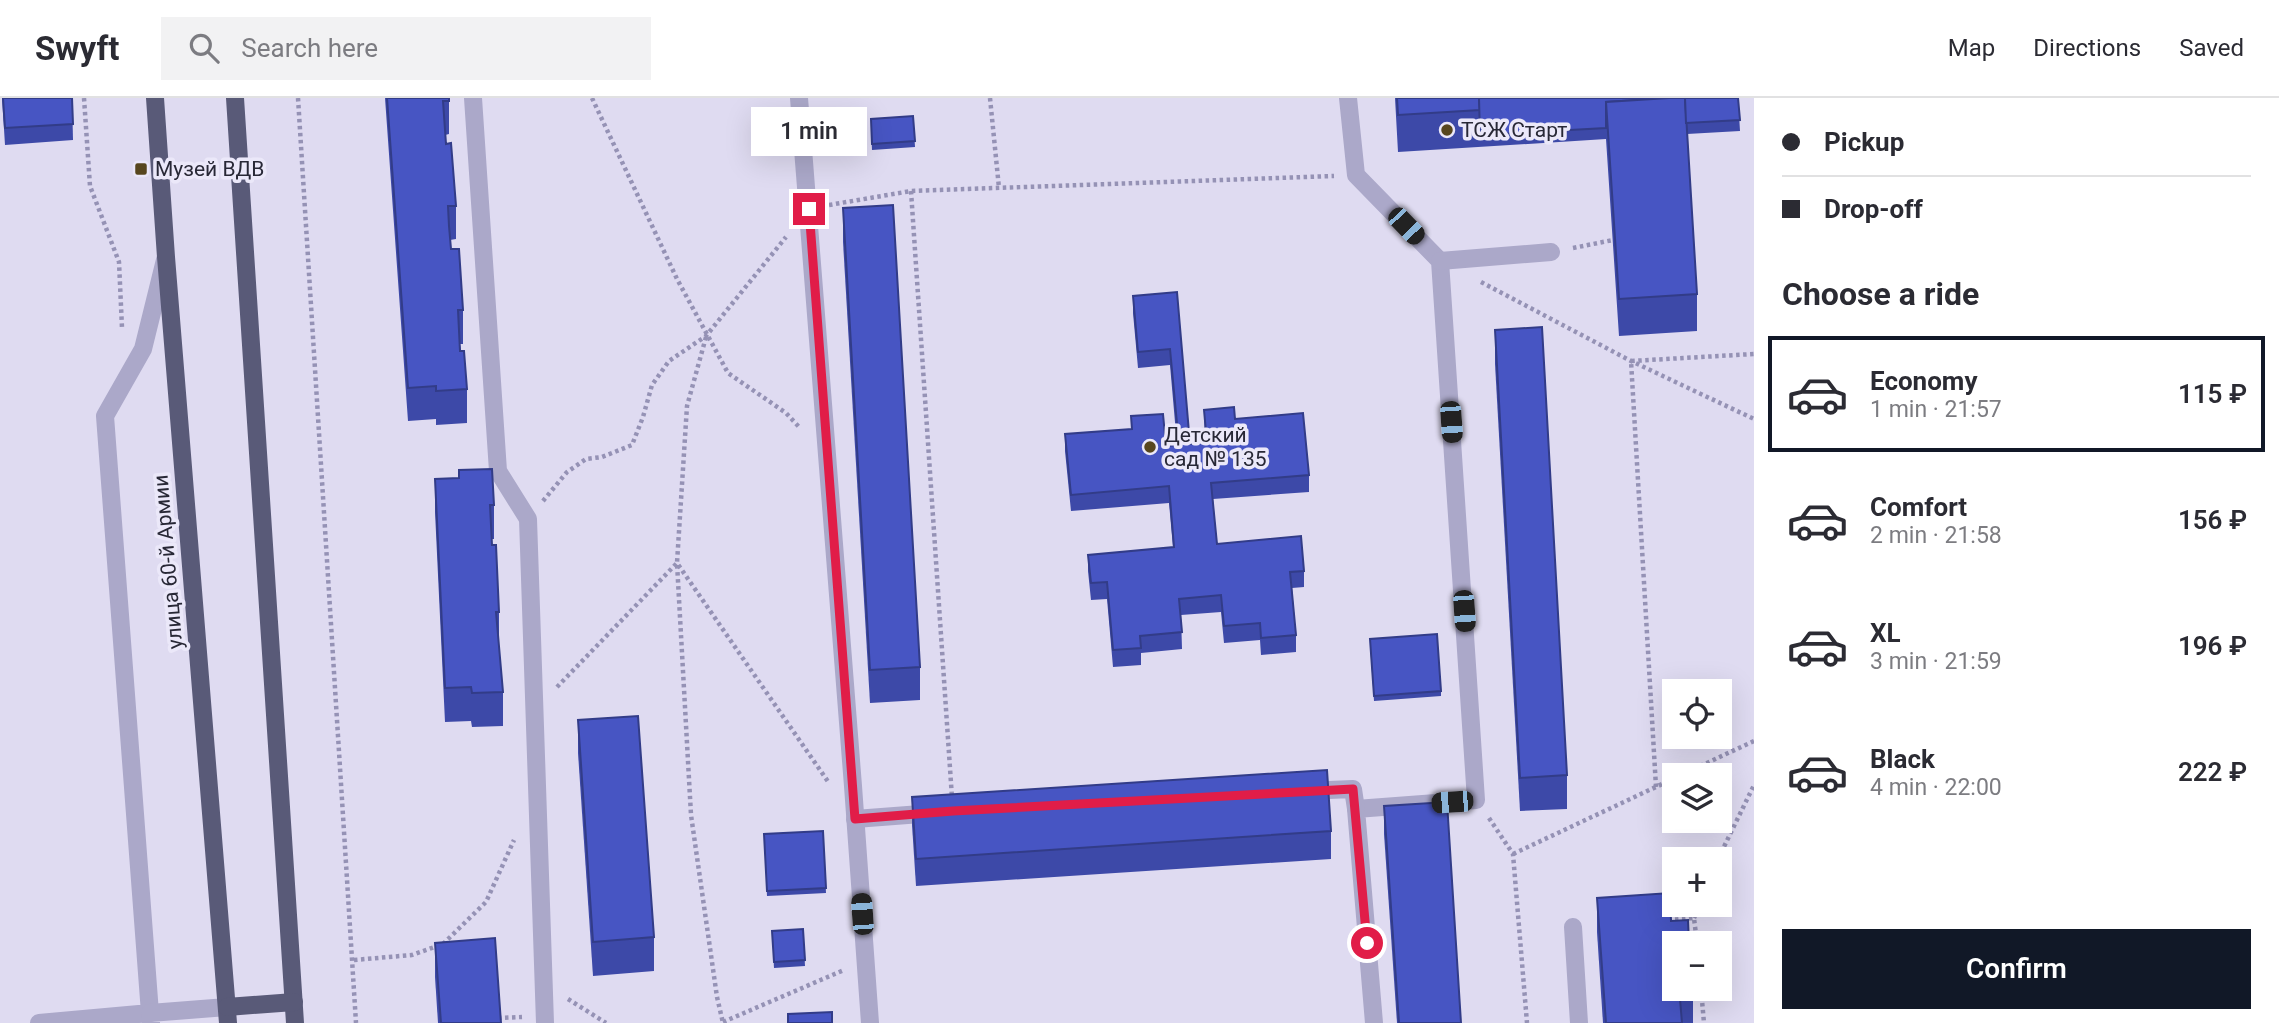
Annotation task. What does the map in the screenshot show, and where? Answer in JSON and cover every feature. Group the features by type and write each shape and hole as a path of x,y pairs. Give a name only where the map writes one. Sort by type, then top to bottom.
{"main road":[{"name":"улица 60-й Армии","path":"155,98 228,1015"},
{"path":"235,98 295,1023"},
{"path":"228,1015 294,1002"}],"lane":[{"path":"473,98 498,471 528,519 545,1023"},
{"path":"799,98 870,1023"},
{"path":"1348,98 1356,175 1440,261 1476,800 1356,809"},
{"path":"1440,261 1550,252"},
{"path":"150,1018 105,416 143,349 166,257"},
{"path":"1284,792 1353,789 1374,1023"},
{"path":"855,819 953,811"},
{"path":"1573,927 1579,1023"},
{"path":"39,1023 228,1015"}],"path":[{"path":"298,98 356,1023"},
{"path":"592,98 677,279 728,373 786,414 806,434"},
{"path":"990,98 999,188"},
{"path":"528,519 567,472 586,460 602,457 632,445 652,385 669,361 706,336 809,209 911,191 1356,175"},
{"path":"911,191 953,811"},
{"path":"1550,252 1613,240"},
{"path":"1475,279 1631,360 1754,419"},
{"path":"706,336 687,406 677,563 691,815 717,997 723,1022 865,961"},
{"path":"1631,360 1754,354"},
{"path":"1631,360 1656,787"},
{"path":"534,710 677,563"},
{"path":"677,563 831,786"},
{"path":"1707,763 1754,741"},
{"path":"1513,854 1662,784"},
{"path":"1724,847 1754,785"},
{"path":"1476,800 1513,854 1527,1023"},
{"path":"354,960 412,955 443,944 486,902 514,839"},
{"path":"1667,920 1694,918 1696,931"},
{"path":"544,985 606,1023"},
{"path":"1702,1001 1704,1023"}],"building":[{"path":"3,98 72,98 73,124 5,128"},
{"path":"387,98 449,98 449,101 443,101 446,144 451,143 456,206 448,206 449,226 451,249 459,249 463,310 458,310 460,351 464,351 467,389 436,391 436,386 408,388"},
{"path":"1397,98 1479,98 1480,110 1398,115"},
{"path":"1479,98 1669,98 1606,102 1606,128 1480,135"},
{"path":"1685,98 1697,294 1619,299 1606,102"},
{"path":"1685,98 1738,98 1740,120 1686,123"},
{"path":"913,116 915,141 872,144 871,119"},
{"path":"893,205 920,667 870,670 843,208"},
{"path":"1177,292 1190,444 1207,443 1204,410 1234,407 1235,419 1303,413 1309,475 1211,483 1217,544 1301,536 1304,571 1290,572 1296,635 1261,638 1260,623 1224,626 1221,595 1179,599 1182,632 1140,636 1141,648 1113,650 1107,582 1091,583 1088,555 1174,547 1169,486 1071,495 1065,434 1132,429 1131,416 1163,414 1166,446 1179,445 1170,349 1138,352 1133,296"},
{"path":"1542,327 1567,775 1520,778 1495,330"},
{"path":"492,469 494,505 490,505 492,545 496,545 499,612 496,612 503,692 472,693 471,687 445,688 435,479 459,478 459,470"},
{"path":"1437,634 1441,691 1374,696 1370,639"},
{"path":"638,716 654,937 593,942 578,720"},
{"path":"1327,770 1331,831 916,859 912,797"},
{"path":"1447,802 1461,1023 1399,1023 1384,806"},
{"path":"823,831 826,888 767,891 764,834"},
{"path":"1662,894 1662,917 1671,917 1671,921 1688,920 1688,931 1662,931 1662,1001 1680,1001 1682,1023 1606,1023 1597,898"},
{"path":"803,929 805,960 774,962 772,931"},
{"path":"495,938 501,1023 441,1023 435,943"},
{"path":"832,1012 832,1023 788,1023 788,1014"}],"place":[{"name":"ТСЖ Старт","path":"1447,130"},
{"name":"Музей ВДВ","path":"141,169"},
{"name":"Детский сад № 135","path":"1150,447"}],"route":[{"path":"809,209 855,819 1353,789 1367,943"}]}
